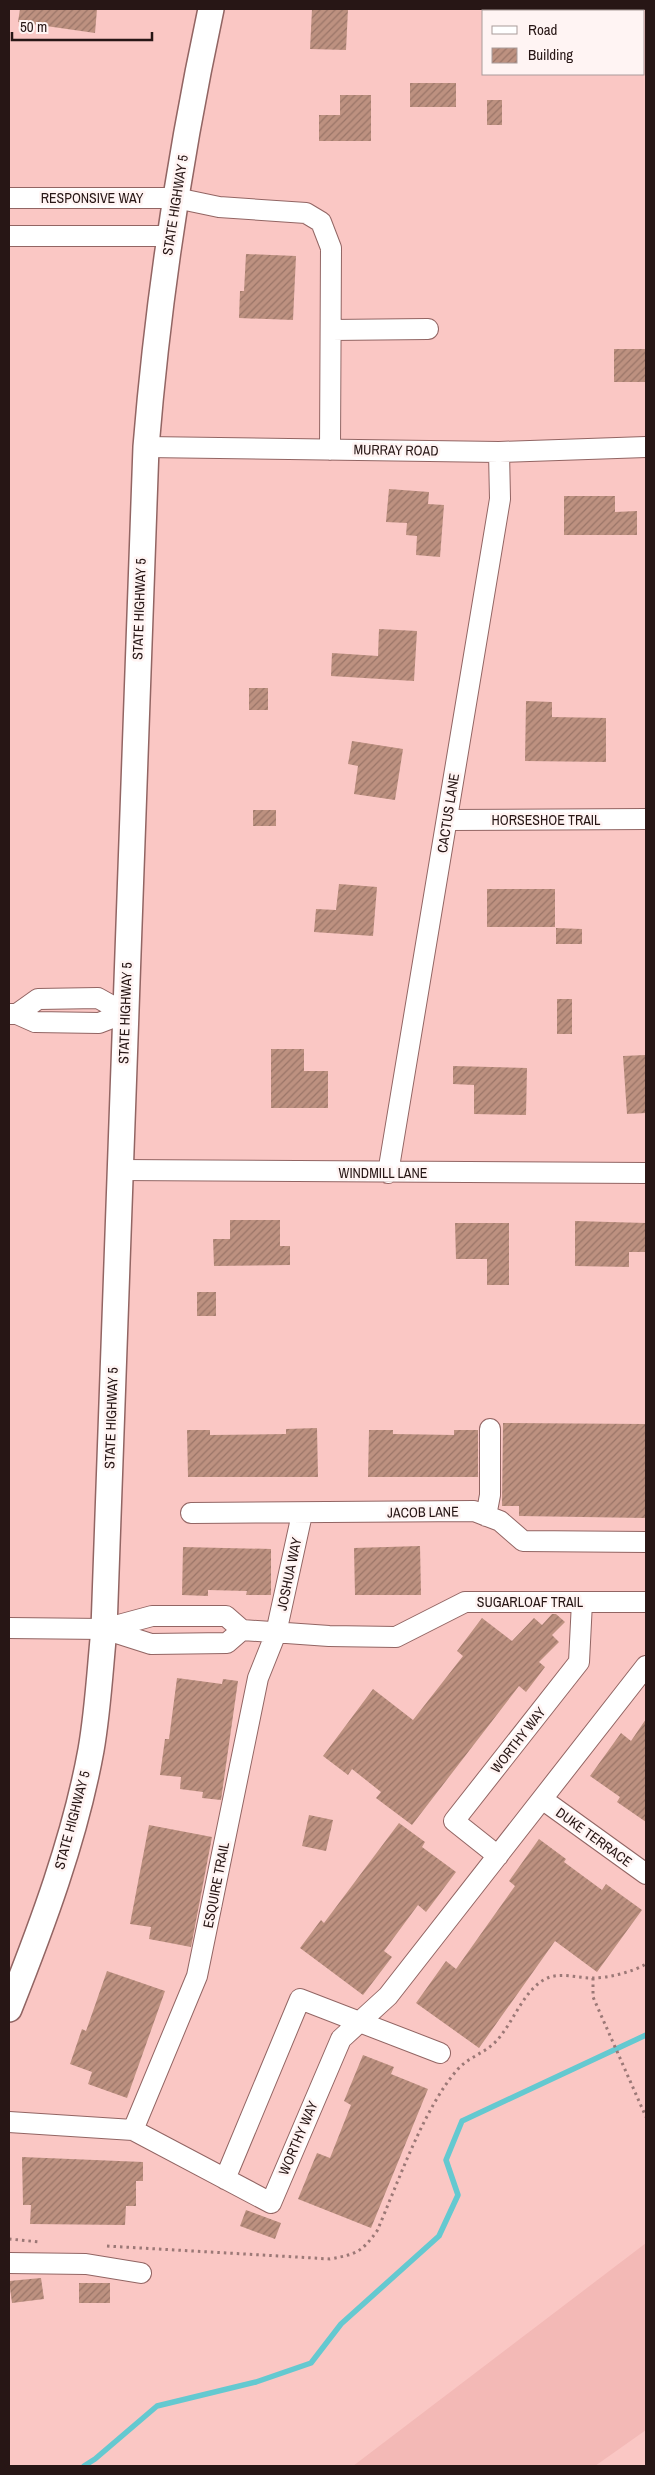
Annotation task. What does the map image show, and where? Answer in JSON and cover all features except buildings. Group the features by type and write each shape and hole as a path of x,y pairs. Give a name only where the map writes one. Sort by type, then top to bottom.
{"main road":[{"name":"STATE HIGHWAY 5","path":"9,2009 48,1906 82,1788 97,1707 104,1629 146,447 160,296 188,121 211,9"}],"street":[{"name":"RESPONSIVE WAY","path":"9,198 176,198 219,207 306,213 321,222 331,248 330,450"},
{"path":"9,236 170,236"},
{"path":"331,330 428,329"},
{"name":"MURRAY ROAD","path":"146,447 499,452 646,447"},
{"name":"CACTUS LANE","path":"388,1173 500,500 499,452"},
{"name":"HORSESHOE TRAIL","path":"447,820 646,819"},
{"path":"13,1014 34,1022 99,1023 125,1013"},
{"name":"WINDMILL LANE","path":"120,1170 646,1173"},
{"path":"486,1516 490,1495 490,1428"},
{"name":"JACOB LANE","path":"191,1513 302,1514 474,1511 500,1521 523,1541 646,1542"},
{"name":"JOSHUA WAY","path":"276,1633 302,1514"},
{"name":"SUGARLOAF TRAIL","path":"242,1630 396,1637 465,1602 646,1602"},
{"name":"WORTHY WAY","path":"498,1856 454,1821 579,1662 582,1602"},
{"path":"9,1628 104,1629 152,1616 226,1616 242,1630 227,1643 151,1644 104,1629"},
{"name":"ESQUIRE TRAIL","path":"133,2130 197,1976 258,1678 276,1633"},
{"name":"WORTHY WAY","path":"16,2123 133,2130 271,2203 341,2039 388,1996 646,1666"},
{"name":"DUKE TERRACE","path":"542,1799 646,1874"},
{"path":"225,2179 300,1999 440,2053"},
{"path":"9,2263 86,2264 141,2273"}],"path":[{"path":"104,2246 330,2259 351,2255 365,2247 377,2231 431,2108 459,2068 490,2049 534,1987 550,1977 593,1978 637,1969 646,1964"},
{"path":"593,1978 593,1997 646,2117"},
{"path":"9,2239 46,2243"}],"shaded area":[{"path":"646,2243 646,2430 595,2466 353,2466"}],"waterway":[{"path":"84,2466 95,2459 157,2406 256,2382 311,2363 341,2324 439,2236 458,2195 446,2160 462,2121 646,2035"}]}
